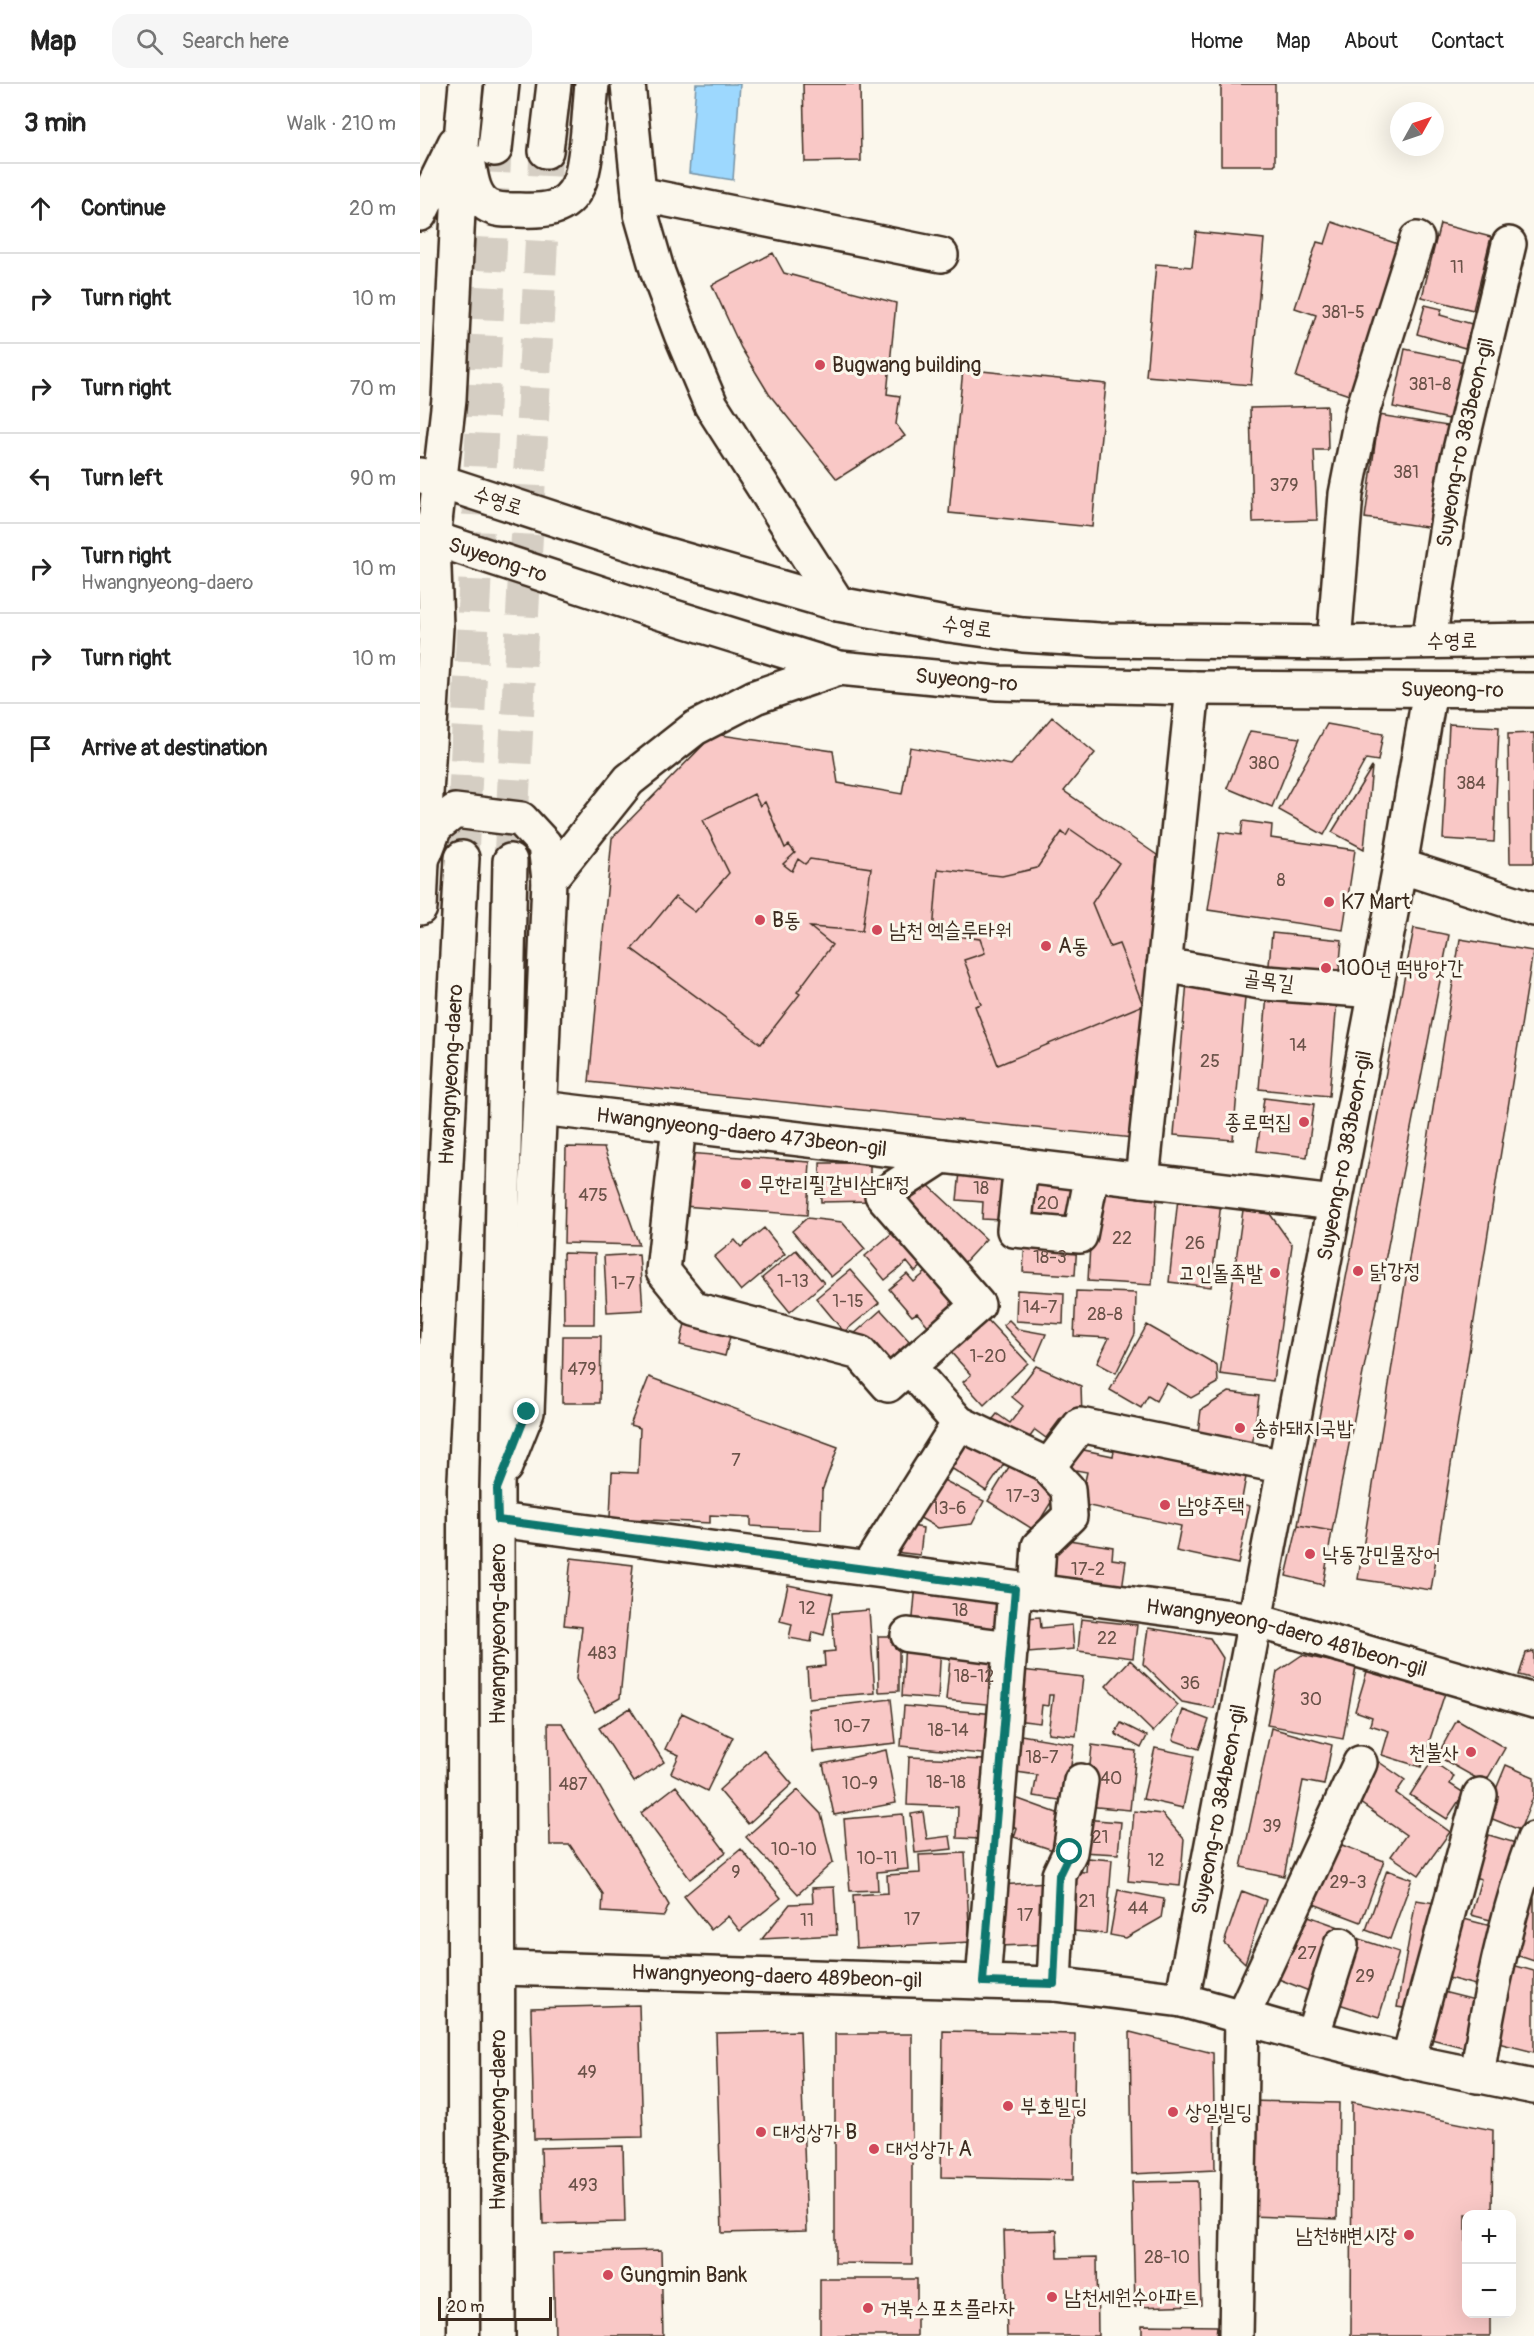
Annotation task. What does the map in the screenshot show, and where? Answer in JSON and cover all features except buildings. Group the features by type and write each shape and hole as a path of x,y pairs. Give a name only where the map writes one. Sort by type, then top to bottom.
{"main road":[{"path":"420,908 436,627 427,537 430,479 449,399 466,84"},
{"path":"495,150 502,84"},
{"path":"546,151 554,84"},
{"path":"462,128 471,179 477,194 488,206 503,210 547,211 567,201 578,185 584,155 592,84"},
{"path":"628,84 641,214 658,273 711,405 838,604"},
{"path":"420,214 462,128"},
{"path":"639,194 941,255"},
{"path":"1334,643 1346,494 1362,413 1417,239"},
{"name":"Suyeong-ro 383beon-gil","path":"1430,641 1456,467 1509,244"},
{"name":"수영로","path":"430,479 647,549 838,604 950,625 1023,635 1099,640 1334,643 1534,640"},
{"name":"Suyeong-ro","path":"427,537 839,668 998,683 1193,688 1534,690"},
{"path":"549,880 629,780 695,728 755,697 839,668"},
{"path":"1142,1180 1193,688"},
{"name":"Suyeong-ro 383beon-gil","path":"1254,1620 1400,866 1430,690"},
{"path":"422,861 435,827 455,811 521,819 545,845 549,880 527,1412 498,1504"},
{"path":"420,829 422,861"},
{"name":"Hwangnyeong-daero","path":"429,2336 424,2109 424,1474 462,858"},
{"name":"Hwangnyeong-daero","path":"498,2336 498,1504 510,861"},
{"path":"1400,866 1534,909"},
{"name":"골목길","path":"1164,965 1266,983 1376,991"},
{"name":"Hwangnyeong-daero 473beon-gil","path":"541,1108 1335,1203"},
{"path":"679,1125 663,1270 694,1309 860,1353 888,1385 909,1367 959,1423 1045,1464 1068,1489 1070,1516 1039,1546 1025,1590 1011,1648 983,1982"},
{"name":"Hwangnyeong-daero 473beon-gil","path":"909,1367 978,1305 882,1195 942,1156"},
{"path":"1021,1165 1014,1230 1080,1236 1092,1174"},
{"path":"871,1562 959,1423"},
{"path":"1048,1467 1080,1425 1284,1467"},
{"name":"Hwangnyeong-daero 481beon-gil","path":"498,1504 871,1562 1025,1590 1254,1620 1534,1701"},
{"name":"Suyeong-ro 384beon-gil","path":"1182,2000 1254,1620"},
{"path":"908,1635 1011,1648"},
{"path":"1236,2336 1242,2017 1360,1763"},
{"path":"1054,1984 1059,1875 1070,1852 1081,1781"},
{"path":"1408,2061 1480,1795"},
{"path":"1477,2076 1488,2002 1521,1873 1534,1839"},
{"path":"1312,2037 1341,1945"},
{"name":"Hwangnyeong-daero 489beon-gil","path":"499,1968 1054,1984 1182,2000 1312,2037 1408,2061 1534,2087"}],"water":[{"path":"696,84 740,84 733,180 689,173"}],"tunnel":[{"path":"462,858 495,149"},
{"path":"510,861 546,151"}],"place":[{"name":"Bugwang building","path":"820,365"},
{"name":"K7 Mart","path":"1329,902"},
{"name":"B동","path":"760,920"},
{"name":"남천 엑슬루타워","path":"877,930"},
{"name":"A동","path":"1046,946"},
{"name":"100년 떡방앗간","path":"1326,968"},
{"name":"종로떡집","path":"1304,1122"},
{"name":"무한리필갈비삼대정","path":"746,1184"},
{"name":"닭강정","path":"1358,1271"},
{"name":"고인돌족발","path":"1275,1273"},
{"name":"송하돼지국밥","path":"1240,1428"},
{"name":"남양주택","path":"1165,1505"},
{"name":"낙동강민물장어","path":"1310,1554"},
{"name":"천불사","path":"1471,1752"},
{"name":"부호빌딩","path":"1008,2106"},
{"name":"상일빌딩","path":"1173,2112"},
{"name":"대성상가 B","path":"761,2132"},
{"name":"대성상가 A","path":"874,2149"},
{"name":"남천해변시장","path":"1409,2235"},
{"name":"Gungmin Bank","path":"608,2275"},
{"name":"남천세원수아파트","path":"1052,2297"},
{"name":"거북스포츠플라자","path":"868,2308"}],"route":[{"path":"527,1412 497,1489 498,1520 1015,1589 983,1982 1054,1984 1059,1875 1070,1852"}]}
